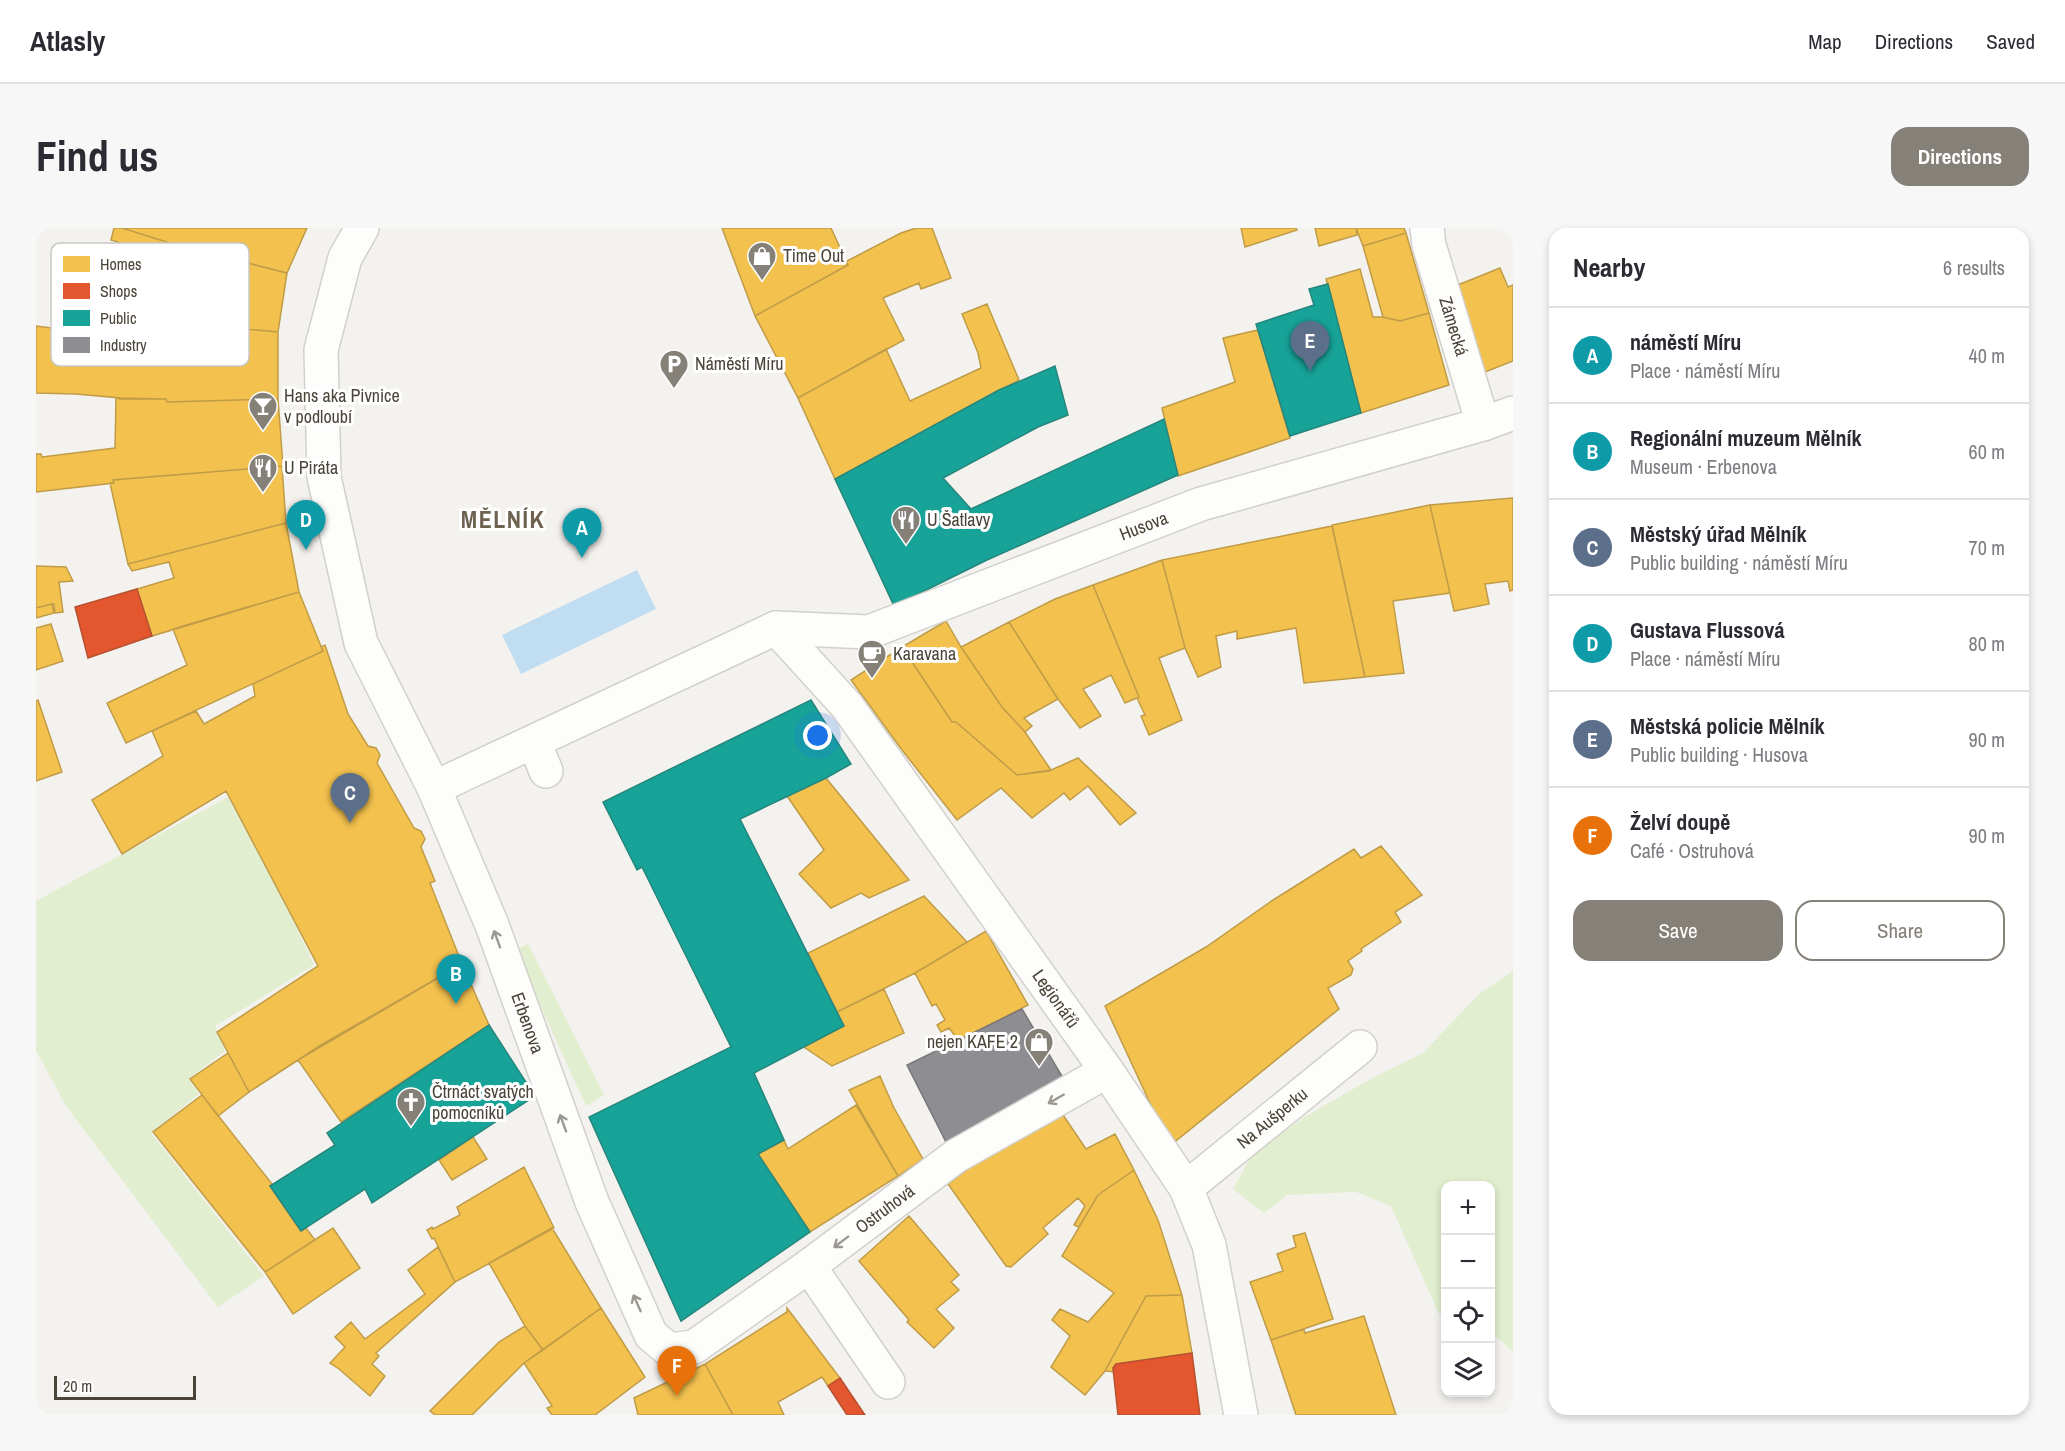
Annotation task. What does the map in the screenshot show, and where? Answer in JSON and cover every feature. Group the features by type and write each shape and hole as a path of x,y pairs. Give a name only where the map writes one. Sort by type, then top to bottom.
{"street":[{"path":"362,228 345,258 321,350 324,477 361,643 434,788 540,756 776,628"},
{"name":"Zámecká","path":"1427,228 1429,245 1498,418"},
{"name":"Husova","path":"776,628 869,632 1201,504 1498,418"},
{"name":"Legionářů","path":"776,628 847,706 1107,1071 1186,1188 1209,1245 1241,1415"},
{"name":"Erbenova","path":"434,788 492,926 592,1202 651,1335 669,1350"},
{"name":"Na Aušperku","path":"1186,1188 1360,1047"},
{"name":"Ostruhová","path":"669,1350 694,1347 956,1156 1107,1071"},
{"path":"808,1266 888,1382"}],"green space":[{"path":"228,797 284,900 314,965 215,1026 225,1051 189,1078 199,1094 151,1133 264,1276 218,1307 66,1106 36,1050 36,901"},
{"path":"528,944 604,1095 586,1106 515,950"},
{"path":"1513,971 1513,1352 1495,1338 1495,1181 1441,1181 1441,1315 1391,1206 1356,1192 1287,1195 1264,1213 1233,1189 1253,1153 1303,1118 1374,1077 1423,1053 1479,994"}],"water":[{"path":"637,570 656,609 521,674 502,635"}],"building: Homes":[{"path":"114,228 122,228 170,243 118,243 111,240"},
{"path":"122,228 307,228 287,273 249,263 249,243 170,243"},
{"path":"722,228 831,228 848,265 755,316"},
{"path":"916,228 932,228 951,278 921,289 919,283 883,298 904,340 798,398 755,316 848,265 845,262 901,233"},
{"path":"1241,228 1296,228 1297,230 1245,247"},
{"path":"1315,228 1356,228 1357,235 1319,246"},
{"path":"1356,228 1404,228 1406,233 1363,246"},
{"path":"1406,233 1429,313 1400,321 1383,317 1363,246"},
{"path":"249,263 287,273 278,332 249,329"},
{"path":"1500,268 1508,287 1513,285 1513,361 1480,374 1448,289"},
{"path":"1360,269 1373,317 1400,321 1429,313 1449,385 1361,413 1326,279"},
{"path":"987,304 1019,380 835,479 798,398 886,349 910,401 981,368 978,353 962,314"},
{"path":"36,326 51,328 51,366 249,366 249,329 278,332 278,399 167,402 166,399 120,399 76,394 36,393"},
{"path":"1258,330 1290,438 1178,476 1162,408 1235,382 1223,338"},
{"path":"116,398 166,399 167,402 278,399 283,466 113,480 114,483 36,492 36,454 41,454 42,457 115,448"},
{"path":"282,466 286,523 128,564 110,483 114,483 113,480"},
{"path":"1513,498 1513,590 1510,591 1508,581 1485,584 1489,604 1454,611 1430,505"},
{"path":"1430,505 1450,593 1393,601 1404,673 1365,677 1332,525"},
{"path":"286,523 299,592 152,636 137,589 174,578 169,562 132,571 128,564"},
{"path":"1332,526 1365,677 1304,683 1296,628 1237,639 1237,631 1216,636 1221,667 1198,677 1185,648 1162,560"},
{"path":"1162,560 1185,648 1159,658 1182,720 1149,735 1141,716 1145,715 1137,698 1139,697 1093,585"},
{"path":"36,566 66,567 73,581 59,582 63,612 55,613 54,604 36,608"},
{"path":"1093,585 1139,697 1125,703 1111,675 1083,689 1101,716 1080,728 1058,699 1009,622 1055,599"},
{"path":"299,592 323,651 126,743 107,703 187,665 173,629"},
{"path":"52,604 54,613 36,618 36,608"},
{"path":"946,621 1002,707 1025,732 1051,770 1017,775 956,722 952,722 902,647"},
{"path":"1009,622 1058,699 1024,718 1032,726 1025,732 1002,707 961,647"},
{"path":"51,624 63,661 36,670 36,628"},
{"path":"325,645 348,714 368,746 376,748 380,755 377,763 414,828 421,831 425,839 421,847 435,881 430,883 462,964 321,1045 249,1092 217,1032 318,966 226,791 122,854 92,800 163,756 152,731 196,711 204,724 255,696 253,684 323,651 321,647"},
{"path":"902,647 952,722 956,722 1017,775 1049,771 1078,758 1136,813 1120,825 1088,786 1070,800 1064,793 1032,818 1001,788 957,820 851,680"},
{"path":"38,700 62,772 36,781 36,701"},
{"path":"826,778 909,880 869,898 861,893 831,908 799,874 824,850 787,796"},
{"path":"1381,846 1422,895 1395,912 1401,922 1361,949 1362,951 1348,961 1353,969 1351,975 1328,988 1339,1009 1172,1144 1168,1142 1105,1006 1206,947 1270,902 1354,849 1361,858"},
{"path":"924,896 967,942 915,973 837,1012 808,953"},
{"path":"986,931 1028,1005 959,1041 949,1028 941,1032 937,1025 945,1020 936,1004 932,1006 915,973"},
{"path":"462,964 489,1025 341,1122 298,1060"},
{"path":"884,989 904,1033 832,1066 804,1047 844,1026 837,1012"},
{"path":"228,1053 249,1092 218,1116 190,1079"},
{"path":"880,1076 894,1108 923,1159 898,1176 849,1090"},
{"path":"202,1095 272,1184 270,1186 301,1231 306,1228 315,1240 265,1272 153,1132"},
{"path":"856,1105 898,1176 810,1232 758,1154 784,1140 788,1149"},
{"path":"1061,1112 1086,1149 1115,1134 1134,1170 1098,1195 1079,1227 1074,1225 1085,1206 1078,1198 1043,1228 1048,1234 1011,1267 1006,1266 948,1184 989,1153"},
{"path":"473,1137 487,1159 452,1180 439,1160"},
{"path":"524,1167 554,1228 455,1282 434,1238 432,1239 427,1230 460,1215 457,1207"},
{"path":"1134,1170 1158,1220 1182,1295 1146,1296 1105,1371 1085,1395 1051,1367 1070,1336 1052,1320 1060,1309 1088,1322 1114,1293 1062,1256 1098,1195"},
{"path":"909,1216 959,1275 951,1282 959,1290 936,1309 954,1328 934,1348 907,1322 909,1320 859,1261"},
{"path":"333,1228 360,1268 293,1314 265,1272"},
{"path":"552,1228 601,1308 543,1350 525,1326 489,1263"},
{"path":"1305,1233 1333,1319 1271,1340 1250,1282 1283,1271 1277,1254 1296,1247 1293,1236"},
{"path":"438,1247 455,1282 376,1353 379,1356 372,1364 385,1376 370,1396 330,1363 345,1347 335,1337 351,1322 365,1339 425,1294 408,1270"},
{"path":"1182,1295 1192,1353 1116,1364 1113,1368 1114,1372 1105,1371 1146,1296"},
{"path":"601,1308 645,1377 595,1415 552,1415 547,1408 552,1406 524,1363"},
{"path":"787,1308 840,1378 828,1386 822,1377 778,1402 784,1415 733,1415 705,1364 787,1312"},
{"path":"1364,1316 1396,1415 1296,1415 1271,1340 1304,1329 1305,1333"},
{"path":"525,1326 543,1350 524,1363 472,1415 435,1415 430,1411 499,1342"},
{"path":"705,1364 733,1415 638,1415 634,1398"}],"building: Shops":[{"path":"137,589 152,636 88,658 75,607"},
{"path":"1192,1353 1200,1415 1118,1415 1113,1368 1116,1364"},
{"path":"840,1378 865,1415 847,1415 828,1386"}],"building: Public":[{"path":"1328,284 1361,413 1290,436 1256,324 1314,305 1309,289"},
{"path":"1055,366 1068,415 1038,427 943,478 971,509 1164,419 1178,475 987,560 894,606 835,479 999,390"},
{"path":"811,700 851,764 740,819 844,1026 754,1073 784,1140 758,1154 810,1232 681,1321 589,1117 731,1047 642,867 637,870 603,802"},
{"name":"Čtrnáct svatých pomocníků","path":"489,1025 535,1096 372,1203 365,1189 301,1231 270,1186 335,1145 327,1133"}],"building: Industry":[{"path":"1022,1009 1066,1083 947,1144 907,1065"}],"place":[{"name":"Time Out","path":"762,282"},
{"name":"Městská policie Mělník","path":"1310,371"},
{"name":"Náměstí Míru","path":"674,390"},
{"name":"Hans aka Pivnice v podloubí","path":"263,432"},
{"name":"U Piráta","path":"263,494"},
{"name":"U Šatlavy","path":"906,546"},
{"name":"Gustava Flussová","path":"306,550"},
{"name":"náměstí Míru","path":"582,558"},
{"name":"Karavana","path":"872,680"},
{"name":"Městský úřad Mělník","path":"350,823"},
{"name":"Regionální muzeum Mělník","path":"456,1004"},
{"name":"nejen KAFE 2","path":"1039,1068"},
{"name":"Čtrnáct svatých pomocníků","path":"411,1128"},
{"name":"Želví doupě","path":"677,1396"}],"district":[{"name":"MĚLNÍK","path":"503,520"}]}
